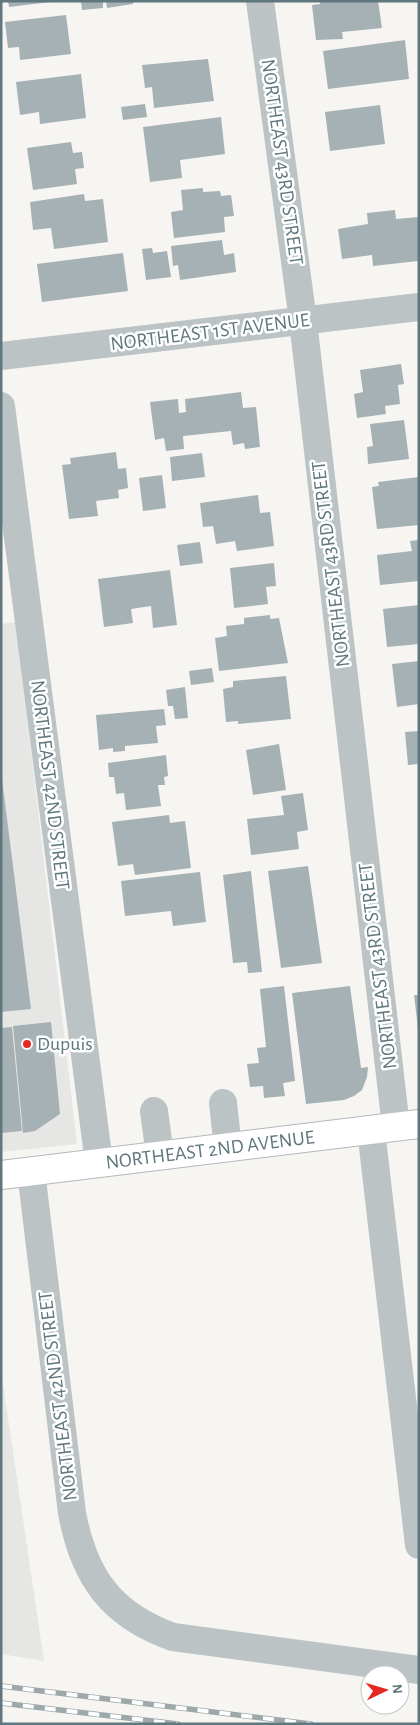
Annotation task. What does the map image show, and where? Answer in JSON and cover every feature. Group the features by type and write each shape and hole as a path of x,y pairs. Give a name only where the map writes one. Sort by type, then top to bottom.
{"main road":[{"name":"NORTHEAST 2ND AVENUE","path":"1,1175 395,1127"}],"street":[{"name":"NORTHEAST 43RD STREET","path":"260,1 303,321 395,1127 419,1545"},
{"name":"NORTHEAST 1ST AVENUE","path":"1,356 419,307"},
{"name":"NORTHEAST 42ND STREET","path":"1,406 99,1164"},
{"path":"224,1103 228,1148"},
{"path":"154,1111 160,1156"},
{"name":"NORTHEAST 42ND STREET","path":"31,1171 76,1534 94,1579 119,1609 149,1629 173,1637 419,1670"}],"shaded area":[{"path":"16,622 77,1144 1,1152 1,624"},
{"path":"1,1370 44,1661 1,1654"}],"building":[{"path":"8,1 50,1 50,2 9,7"},
{"path":"81,1 103,1 103,8 82,10"},
{"path":"106,1 133,1 133,4 107,8"},
{"path":"320,1 378,1 382,28 342,32 343,39 316,40 312,5 320,4"},
{"path":"66,15 71,54 20,60 19,47 8,48 5,22"},
{"path":"405,40 409,79 328,89 323,51"},
{"path":"208,59 214,101 154,108 152,87 145,88 142,65"},
{"path":"81,74 86,118 40,124 39,112 20,115 16,82"},
{"path":"145,104 147,117 123,120 121,107"},
{"path":"380,105 385,144 330,151 325,112"},
{"path":"221,117 225,154 180,160 182,178 150,182 143,127"},
{"path":"71,142 73,153 82,152 84,168 75,169 77,184 33,190 27,148"},
{"path":"203,188 203,192 220,191 221,196 231,195 234,216 224,217 225,232 174,238 171,212 183,210 181,190"},
{"path":"84,194 85,201 103,199 108,242 54,249 51,228 33,230 30,202"},
{"path":"395,210 396,219 419,217 418,261 373,266 372,255 342,259 338,229 368,224 367,213"},
{"path":"222,240 224,255 234,253 236,272 180,280 178,265 173,266 171,246"},
{"path":"152,248 153,253 167,251 171,277 146,280 142,249"},
{"path":"123,253 128,291 42,302 37,264"},
{"path":"401,364 404,384 398,385 400,404 385,406 386,414 357,418 354,394 363,392 360,370"},
{"path":"241,392 243,408 256,407 260,447 245,449 244,443 233,445 231,431 183,436 184,449 166,451 164,438 155,440 150,402 178,399 179,413 186,412 185,399"},
{"path":"404,420 409,459 368,464 367,447 373,446 370,424"},
{"path":"116,452 118,469 126,468 128,488 118,490 119,498 96,501 98,516 69,519 62,465 71,464 70,458"},
{"path":"202,453 205,477 172,481 170,457"},
{"path":"162,475 166,508 143,511 139,478"},
{"path":"419,477 419,525 377,529 372,487 379,486 378,482"},
{"path":"258,495 260,513 270,512 274,546 237,551 235,541 216,544 213,526 203,527 200,503"},
{"path":"419,540 419,581 380,585 377,555 412,551 410,541"},
{"path":"200,542 203,563 180,566 177,545"},
{"path":"274,563 276,586 266,587 268,604 234,608 230,568"},
{"path":"170,570 177,625 153,628 151,606 131,609 133,623 104,627 98,579"},
{"path":"419,605 419,644 387,647 383,609"},
{"path":"270,615 270,619 279,618 288,663 219,671 215,638 227,636 226,626 244,624 244,618"},
{"path":"419,661 419,704 397,707 392,664"},
{"path":"212,668 214,682 191,685 189,671"},
{"path":"286,676 291,719 238,724 238,721 226,722 223,689 233,687 233,681"},
{"path":"185,687 188,718 175,719 173,706 168,706 166,690"},
{"path":"164,709 166,725 156,726 158,743 125,746 125,751 113,752 113,748 99,750 96,715"},
{"path":"419,731 419,764 408,765 405,732"},
{"path":"279,744 286,790 253,795 246,750"},
{"path":"166,755 168,776 164,777 165,785 158,785 161,806 126,810 124,793 116,794 114,777 109,777 108,763"},
{"path":"1,771 31,1009 1,1012"},
{"path":"303,793 308,830 297,832 299,849 251,855 247,819 284,815 281,796"},
{"path":"169,815 170,823 185,821 191,868 135,875 133,864 118,866 112,822"},
{"path":"308,866 322,963 281,968 268,871"},
{"path":"251,871 262,972 248,973 247,962 233,963 223,875"},
{"path":"200,872 206,922 173,926 171,911 125,916 121,881"},
{"path":"284,986 295,1081 283,1083 285,1096 264,1098 263,1086 250,1087 247,1064 259,1063 257,1048 266,1047 260,989"},
{"path":"350,986 361,1068 368,1067 367,1077 362,1090 354,1096 344,1100 306,1104 292,993"},
{"path":"414,995 419,995 419,1028 418,1028"},
{"path":"51,1022 60,1114 35,1131 23,1133 13,1026"},
{"path":"12,1027 22,1131 1,1133 1,1028"}],"railway":[{"path":"1,1686 311,1724"},
{"path":"1,1703 178,1724"}],"place":[{"name":"Dupuis","path":"27,1044"}]}
